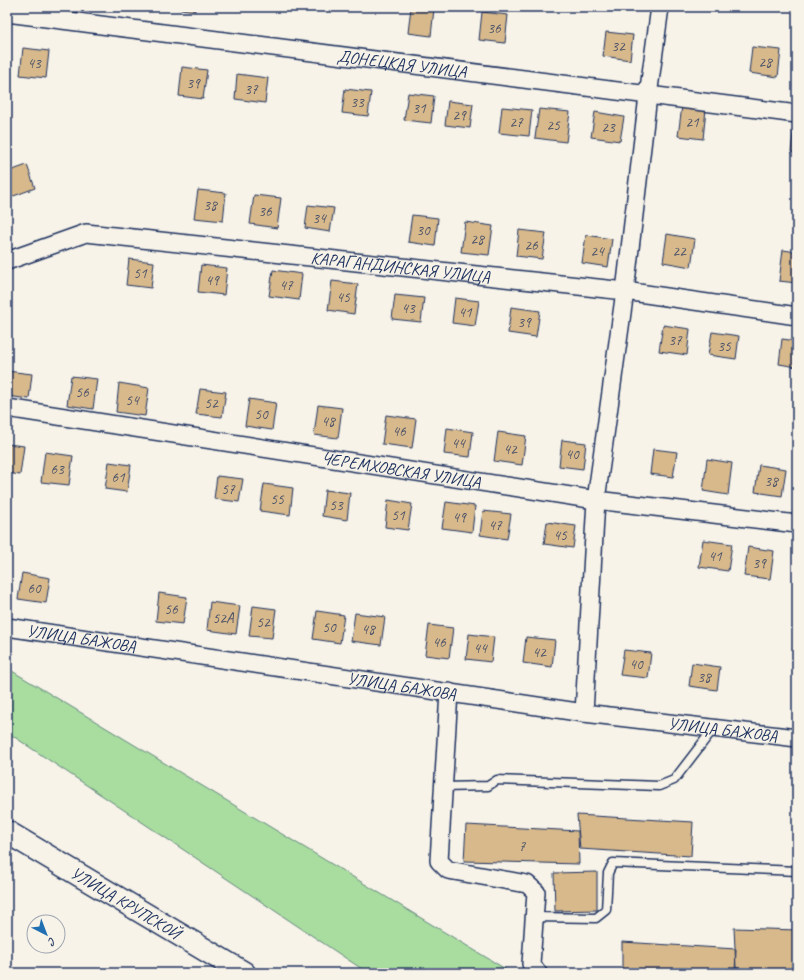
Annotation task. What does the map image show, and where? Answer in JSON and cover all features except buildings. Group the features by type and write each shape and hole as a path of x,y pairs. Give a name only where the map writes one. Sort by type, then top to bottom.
{"street":[{"path":"584,713 596,500 625,291 660,7"},
{"name":"ДОНЕЦКАЯ УЛИЦА","path":"7,13 797,114"},
{"name":"КАРАГАНДИНСКАЯ УЛИЦА","path":"7,261 86,233 625,291 797,316"},
{"name":"ЧЕРЕМХОВСКАЯ УЛИЦА","path":"7,408 596,500 797,524"},
{"name":"УЛИЦА БАЖОВА","path":"7,626 584,713 797,738"},
{"path":"449,692 439,861 448,870 528,884 536,892 531,964 538,973"},
{"name":"УЛИЦА КРУПСКОЙ","path":"7,832 244,973"}],"lane":[{"path":"444,786 488,786 497,780 659,786 674,780 714,728"},
{"path":"534,917 596,918 606,910 608,873 612,863 797,871"}],"green space":[{"path":"7,668 512,973 368,973 7,732"}]}
